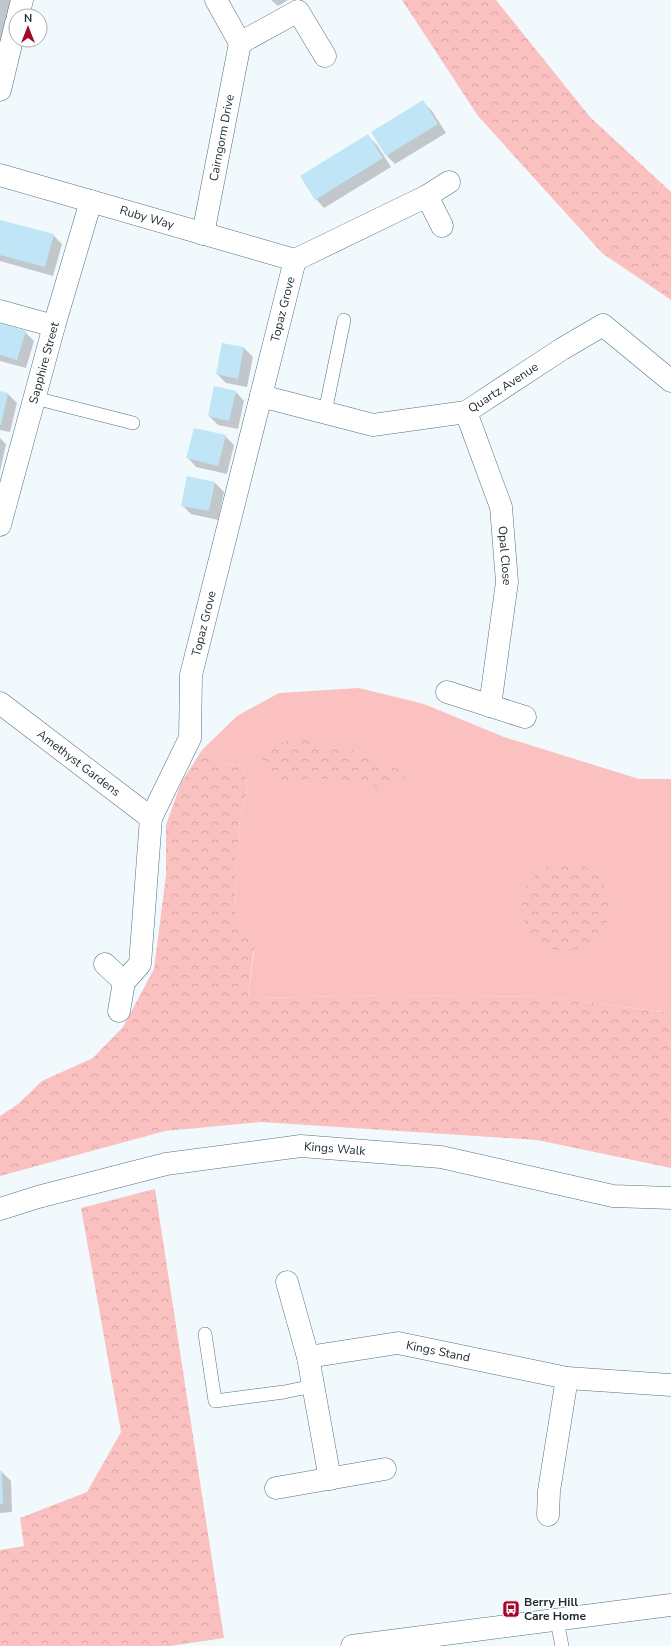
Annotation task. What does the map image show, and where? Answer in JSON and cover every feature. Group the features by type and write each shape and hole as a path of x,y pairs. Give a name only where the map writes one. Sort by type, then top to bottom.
{"street":[{"path":"216,0 240,43 298,11 325,56"},
{"name":"Cairngorm Drive","path":"203,234 240,43"},
{"path":"0,90 10,48"},
{"name":"Ruby Way","path":"0,175 295,260"},
{"path":"295,260 427,196 449,182"},
{"path":"427,196 442,226"},
{"name":"Sapphire Street","path":"0,526 54,326 91,201"},
{"name":"Topaz Grove","path":"124,982 140,964 151,818 190,738 191,675 295,260"},
{"path":"0,311 54,326"},
{"name":"Quartz Avenue","path":"261,396 373,425 466,412 562,348 603,325 671,381"},
{"name":"Opal Close","path":"466,412 501,507 507,582 490,706"},
{"path":"447,692 525,717"},
{"name":"Amethyst Gardens","path":"2,709 151,818"},
{"path":"105,964 124,982 119,1011"},
{"name":"Kings Walk","path":"0,1209 38,1197 166,1164 301,1146 441,1157 613,1196 671,1198"},
{"path":"287,1282 308,1356 330,1479"},
{"name":"Kings Stand","path":"308,1356 398,1343 567,1378 671,1384"},
{"path":"548,1515 548,1491 567,1378"},
{"path":"276,1488 384,1469"},
{"path":"352,1646 557,1621 671,1605"}],"lane":[{"path":"325,412 344,320"},
{"path":"35,398 133,423"},
{"path":"205,1334 215,1401 284,1392 314,1386"},
{"path":"557,1621 562,1646"}],"green space":[{"path":"402,0 496,0 590,117 671,192 671,300 602,253 478,116"},
{"path":"359,688 424,704 504,737 639,779 671,779 671,1013 549,997 393,995 248,998 254,952 236,914 235,875 240,819 248,787 243,766 223,763 202,750 237,716 279,693"},
{"path":"296,738 353,751 412,775 377,787 341,779 309,779 277,783 261,758 267,748"},
{"path":"202,750 223,763 243,766 248,787 240,819 235,875 236,914 254,947 248,998 393,995 549,997 671,1013 671,1168 537,1140 261,1122 165,1131 0,1176 0,1116 18,1104 42,1081 93,1058 123,1027 154,969 166,875 166,825 181,783"},
{"path":"566,863 583,867 597,876 606,890 610,907 606,924 597,938 583,947 566,951 549,947 535,938 526,924 522,907 526,890 535,876 549,867"},
{"path":"155,1189 224,1638 170,1646 0,1646 0,1550 24,1546 20,1518 87,1492 121,1432 81,1208"}],"building":[{"path":"423,100 438,124 386,156 371,132"},
{"path":"368,134 383,158 315,200 300,176"},
{"path":"0,220 54,234 45,267 0,255"},
{"path":"0,323 26,331 17,360 0,355"},
{"path":"222,343 244,347 238,379 216,374"},
{"path":"214,386 236,391 229,421 208,416"},
{"path":"0,391 8,393 1,425 0,425"},
{"path":"194,428 226,435 218,466 186,458"},
{"path":"187,476 215,482 209,511 181,506"},
{"path":"0,1471 2,1471 3,1504 0,1504"}],"place":[{"name":"Berry Hill Care Home","path":"511,1609"}]}
